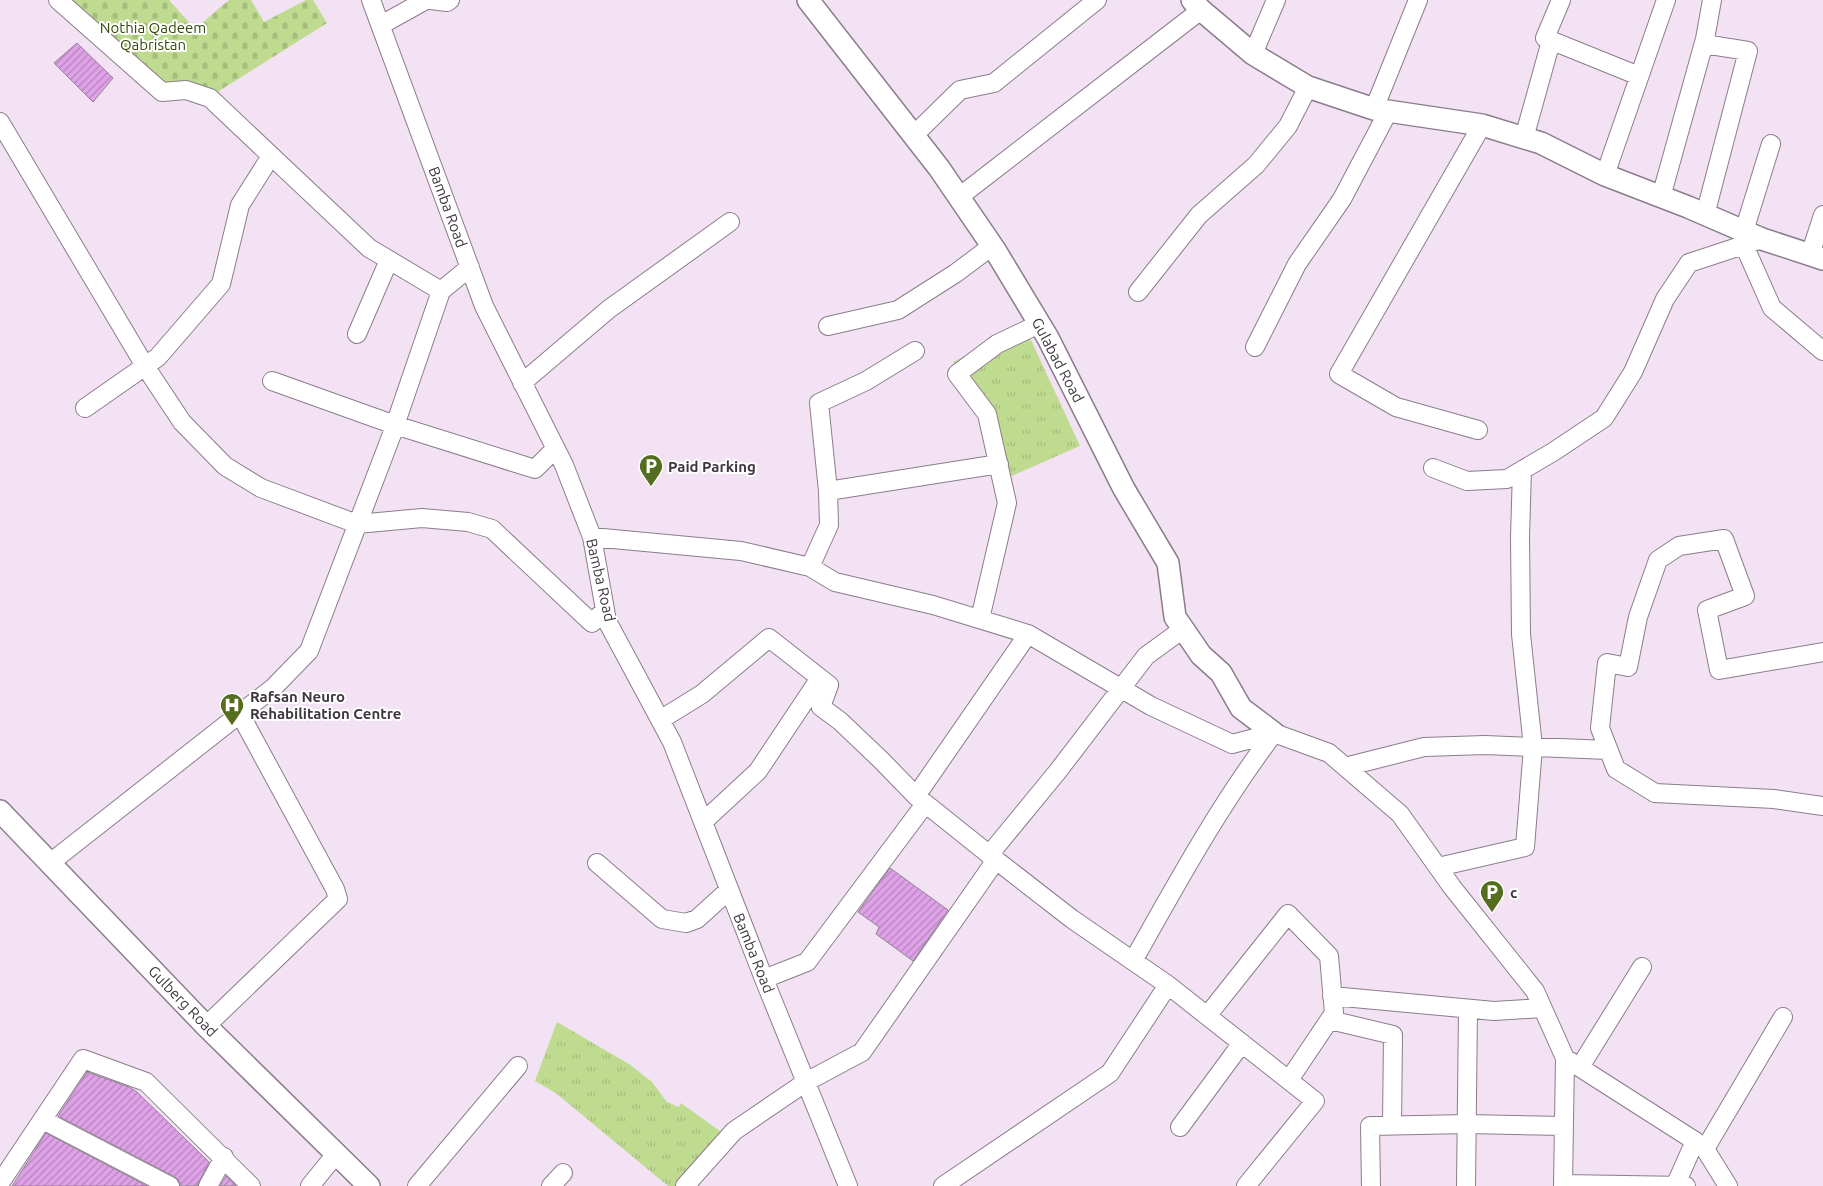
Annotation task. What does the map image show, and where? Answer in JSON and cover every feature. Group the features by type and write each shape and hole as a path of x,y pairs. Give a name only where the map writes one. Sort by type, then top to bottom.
{"street":[{"path":"58,0 162,92 186,90 210,98 369,248 441,291"},
{"name":"Bamba Road","path":"371,0 484,306 564,465 592,537 607,621 672,742 764,979 848,1186"},
{"path":"381,25 426,0"},
{"path":"430,0 447,2 450,0"},
{"name":"Gulabad Road","path":"808,0 940,168 992,246 1039,324 1124,488 1168,563 1175,617 1201,655 1221,673 1241,708 1274,733"},
{"path":"914,135 960,90 994,83 1097,0"},
{"path":"1253,54 1276,0"},
{"path":"1254,346 1297,264 1342,199 1381,110 1418,0"},
{"path":"1561,0 1544,38 1640,76"},
{"path":"1605,175 1666,0"},
{"path":"1661,197 1704,44 1712,0"},
{"path":"959,197 1196,5 1253,54 1308,87 1381,110 1482,125 1541,143 1605,175 1705,215 1750,239 1817,257 1823,215"},
{"path":"1524,138 1550,40"},
{"path":"1704,44 1748,51 1705,215"},
{"path":"1138,292 1199,215 1256,165 1288,126 1308,87"},
{"path":"0,122 145,366 182,422 226,466 260,488 357,524 422,518 468,522 492,529 592,623 605,610"},
{"path":"1478,430 1396,407 1339,374 1482,125"},
{"path":"1772,144 1750,239 1772,308 1823,351"},
{"path":"85,408 158,357 221,284 240,206 271,156"},
{"path":"522,382 609,309 730,222"},
{"path":"1433,468 1467,481 1507,479 1553,452 1604,418 1633,372 1665,299 1689,262 1750,239"},
{"path":"828,326 898,310 956,274 992,246"},
{"path":"357,334 389,260"},
{"path":"50,863 274,687 309,651 395,425 441,291 470,267"},
{"path":"980,619 1007,503 988,414 957,374 997,344 1039,324"},
{"path":"810,567 829,525 828,491 820,403 866,381 915,351"},
{"path":"272,381 395,425 535,469 555,449"},
{"path":"828,491 999,464"},
{"path":"1438,867 1526,847 1533,747 1521,634 1520,537 1522,470"},
{"path":"592,537 741,551 810,567 835,582 933,605 1028,634 1151,706 1232,744 1274,733 1329,754 1400,814 1438,867 1534,991 1565,1058 1564,1185 1679,1186 1700,1145 1783,1017"},
{"path":"1823,652 1719,670 1707,610 1745,596 1724,539 1679,546 1658,560 1638,617 1628,667 1607,662 1600,728 1616,769 1655,793 1774,799 1823,806"},
{"path":"684,1186 734,1131 806,1082 862,1052 993,858 1120,689 1146,656 1183,629"},
{"path":"764,979 807,962 921,800 1028,634"},
{"path":"660,720 702,694 769,638 829,685 821,707 840,721 921,800 1072,919 1168,985 1315,1100 1246,1186"},
{"path":"703,822 758,771 820,678"},
{"path":"206,1026 338,899 335,888 240,714"},
{"path":"1133,961 1244,771 1274,733"},
{"path":"1344,767 1424,748 1485,745 1608,750"},
{"name":"Gulberg Road","path":"0,811 206,1026 369,1186"},
{"path":"597,863 662,918 686,923 697,919 729,890"},
{"path":"1207,1016 1288,914 1329,956 1334,1013 1289,1080"},
{"path":"1580,1067 1642,967"},
{"path":"943,1186 1110,1073 1168,985"},
{"path":"1332,996 1494,1011 1542,1008"},
{"path":"1466,1186 1468,1008"},
{"path":"1330,1020 1393,1035 1392,1125"},
{"path":"1180,1128 1242,1043"},
{"path":"1565,1058 1700,1145 1728,1186"},
{"path":"0,1183 83,1059 146,1082 224,1157 251,1186"},
{"path":"417,1186 518,1066"},
{"path":"43,1120 170,1186"},
{"path":"1371,1186 1370,1126 1467,1124 1564,1126"},
{"path":"313,1183 336,1154"},
{"path":"208,1186 224,1157"},
{"path":"551,1186 563,1173"}],"green space":[{"name":"Nothia Qadeem Qabristan","path":"61,0 169,0 195,29 229,0 251,0 264,22 306,0 313,0 327,23 210,98 162,92"},
{"path":"1024,325 1080,446 1007,478 953,362"},
{"path":"557,1022 629,1064 652,1082 667,1102 679,1107 681,1103 724,1134 682,1186 668,1186 557,1094 535,1081"}],"building":[{"path":"77,43 113,78 93,102 54,63"},
{"path":"890,868 948,910 913,961 876,934 879,927 858,912"},
{"path":"87,1072 129,1087 137,1092 209,1162 197,1186 181,1186 175,1177 58,1116"},
{"path":"46,1133 147,1186 12,1186"},
{"path":"226,1176 236,1186 220,1186"}],"place":[{"name":"Paid Parking","path":"651,487"},
{"name":"Rafsan Neuro Rehabilitation Centre","path":"232,726"},
{"name":"c","path":"1492,913"}]}
